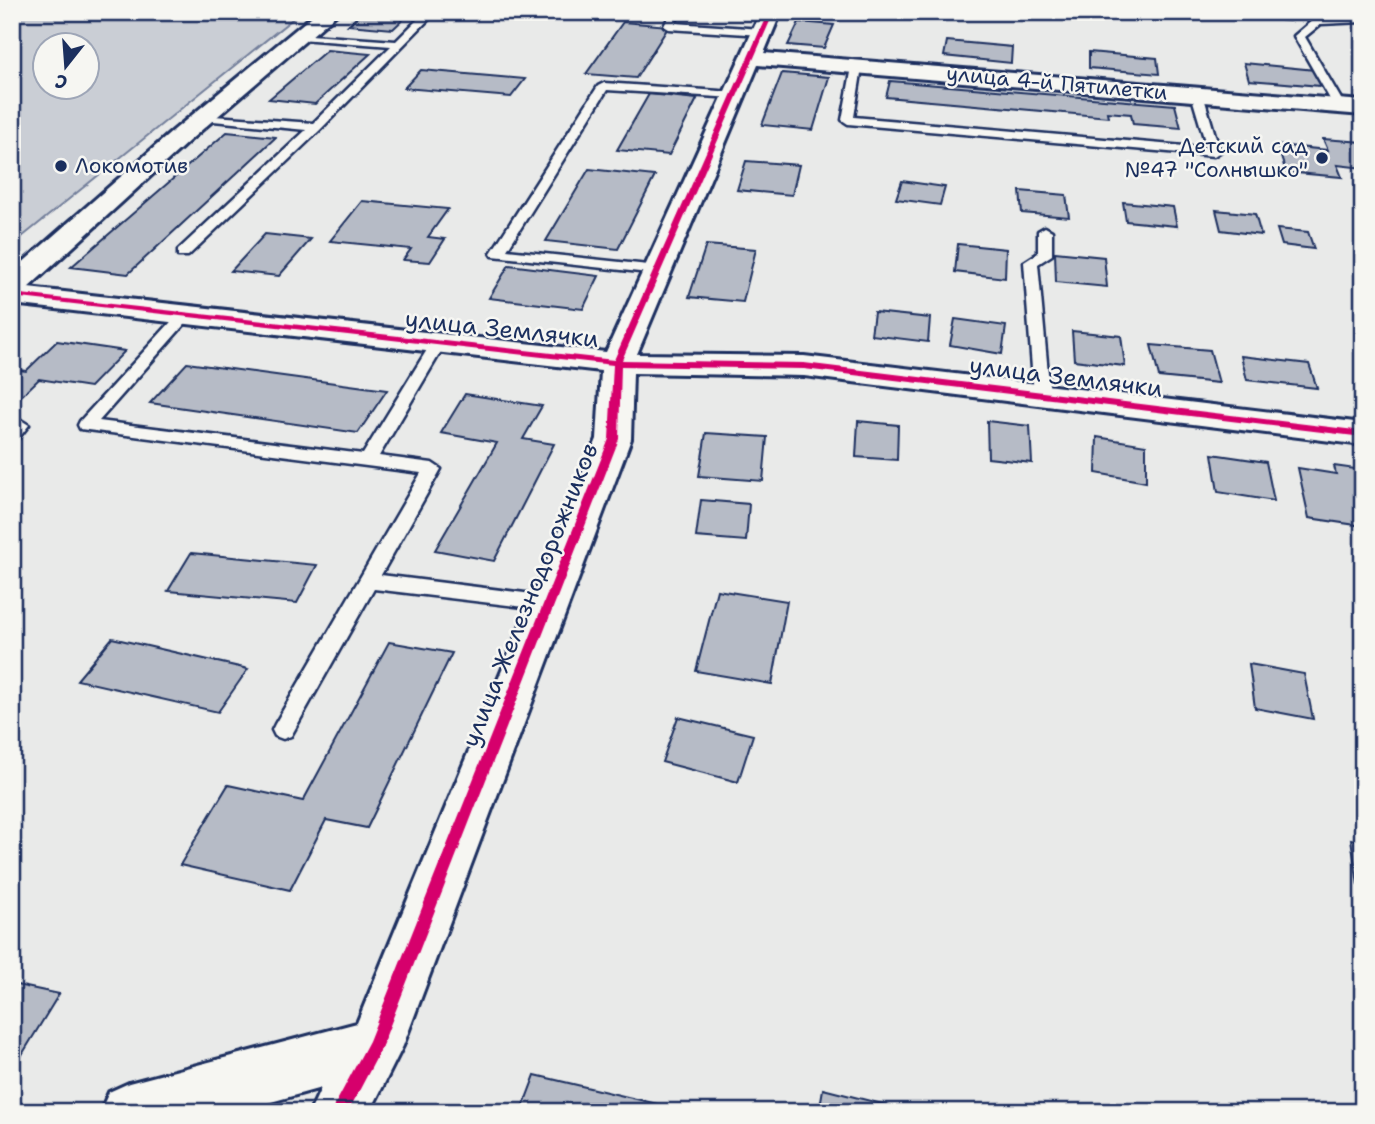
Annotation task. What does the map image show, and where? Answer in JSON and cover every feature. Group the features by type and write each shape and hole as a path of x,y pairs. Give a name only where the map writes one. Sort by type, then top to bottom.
{"street":[{"path":"12,287 204,117 329,12"},
{"name":"улица Железнодорожников","path":"339,1112 375,1046 614,439 617,363 766,22"},
{"name":"улица 4-й Пятилетки","path":"751,58 1363,108"},
{"name":"улица Землячки","path":"12,295 617,363 804,366 1363,434"},
{"path":"129,1112 375,1046"}],"lane":[{"path":"183,253 316,127 431,12"},
{"path":"676,12 668,26 766,22"},
{"path":"1339,106 1299,36 1318,22 1363,19"},
{"path":"300,36 399,44"},
{"path":"857,66 848,120 1214,152 1197,94"},
{"path":"658,270 498,253 604,86 734,95"},
{"path":"204,117 316,127"},
{"path":"1042,395 1031,262 1045,255 1045,231"},
{"path":"186,314 86,425 432,469 283,730"},
{"path":"368,460 438,343"},
{"path":"368,581 549,603"}],"shaded area":[{"name":"Локомотив","path":"12,12 301,12 12,245"}],"building":[{"path":"363,12 411,12 393,29 348,25"},
{"path":"699,12 745,12 742,17"},
{"path":"1220,12 1287,12 1289,21 1221,15"},
{"path":"623,22 669,26 636,78 586,74"},
{"path":"799,22 834,25 824,48 788,45"},
{"path":"947,41 1012,47 1011,63 944,56"},
{"path":"327,50 370,54 315,104 269,99"},
{"path":"1089,52 1157,58 1159,74 1089,68"},
{"path":"1244,63 1315,70 1321,86 1249,80"},
{"path":"421,70 525,79 511,97 404,88"},
{"path":"782,73 829,77 813,130 762,125"},
{"path":"890,81 1175,105 1181,128 1133,124 1131,114 1107,112 1108,117 886,97"},
{"path":"649,94 697,99 669,155 617,150"},
{"path":"227,132 276,137 128,274 71,267"},
{"name":"Детский сад №47 \"Солнышко\"","path":"1323,139 1363,142 1363,168 1337,165 1342,177 1286,172 1277,145 1328,150"},
{"path":"746,161 799,165 792,195 737,190"},
{"path":"589,169 655,176 618,249 546,241"},
{"path":"902,181 945,187 940,205 896,199"},
{"path":"1020,191 1066,195 1069,217 1022,213"},
{"path":"362,201 448,209 428,237 445,239 430,262 403,260 411,249 330,241"},
{"path":"1123,202 1173,207 1177,226 1126,221"},
{"path":"1216,210 1255,214 1261,235 1221,230"},
{"path":"1277,229 1308,232 1314,249 1282,245"},
{"path":"265,234 311,239 279,276 231,271"},
{"path":"958,244 1006,249 1005,278 955,272"},
{"path":"706,245 756,249 743,302 689,297"},
{"path":"1055,252 1104,257 1107,287 1056,282"},
{"path":"509,265 599,276 583,309 489,298"},
{"path":"874,312 930,318 928,342 871,335"},
{"path":"955,319 1006,326 1002,354 950,345"},
{"path":"1072,331 1121,336 1125,366 1074,360"},
{"path":"57,341 125,351 90,387 39,379 12,405 12,369 26,371"},
{"path":"1151,345 1210,350 1219,383 1159,377"},
{"path":"1241,356 1309,364 1317,388 1247,380"},
{"path":"187,363 387,390 358,433 150,403"},
{"path":"465,394 542,406 523,439 554,444 494,561 435,550 497,443 441,433"},
{"path":"858,421 898,425 897,460 856,457"},
{"path":"987,421 1030,426 1032,463 988,458"},
{"path":"706,433 767,437 763,481 699,476"},
{"path":"1097,437 1146,445 1146,482 1096,473"},
{"path":"1212,454 1266,462 1274,501 1218,492"},
{"path":"1334,466 1363,470 1363,526 1309,518 1298,468 1336,474"},
{"path":"701,500 749,504 746,541 696,537"},
{"path":"191,553 317,565 297,603 168,591"},
{"path":"717,590 787,601 772,684 696,671"},
{"path":"112,638 248,669 218,712 77,680"},
{"path":"389,642 452,653 367,828 326,820 290,890 180,865 228,785 303,801"},
{"path":"1249,664 1304,674 1313,719 1255,708"},
{"path":"678,717 753,735 738,782 662,762"},
{"path":"1351,839 1363,842 1363,886 1358,885"},
{"path":"12,984 59,994 12,1071"},
{"path":"535,1075 691,1112 521,1112"},
{"path":"823,1089 910,1111 910,1112 819,1112"}],"cycle path":[{"path":"339,1112 375,1046 614,439 617,363 771,12"},
{"path":"12,295 617,363 804,366 1363,434"}],"place":[{"name":"Детский сад №47 \"Солнышко\"","path":"1322,158"},
{"name":"Локомотив","path":"61,166"}]}
